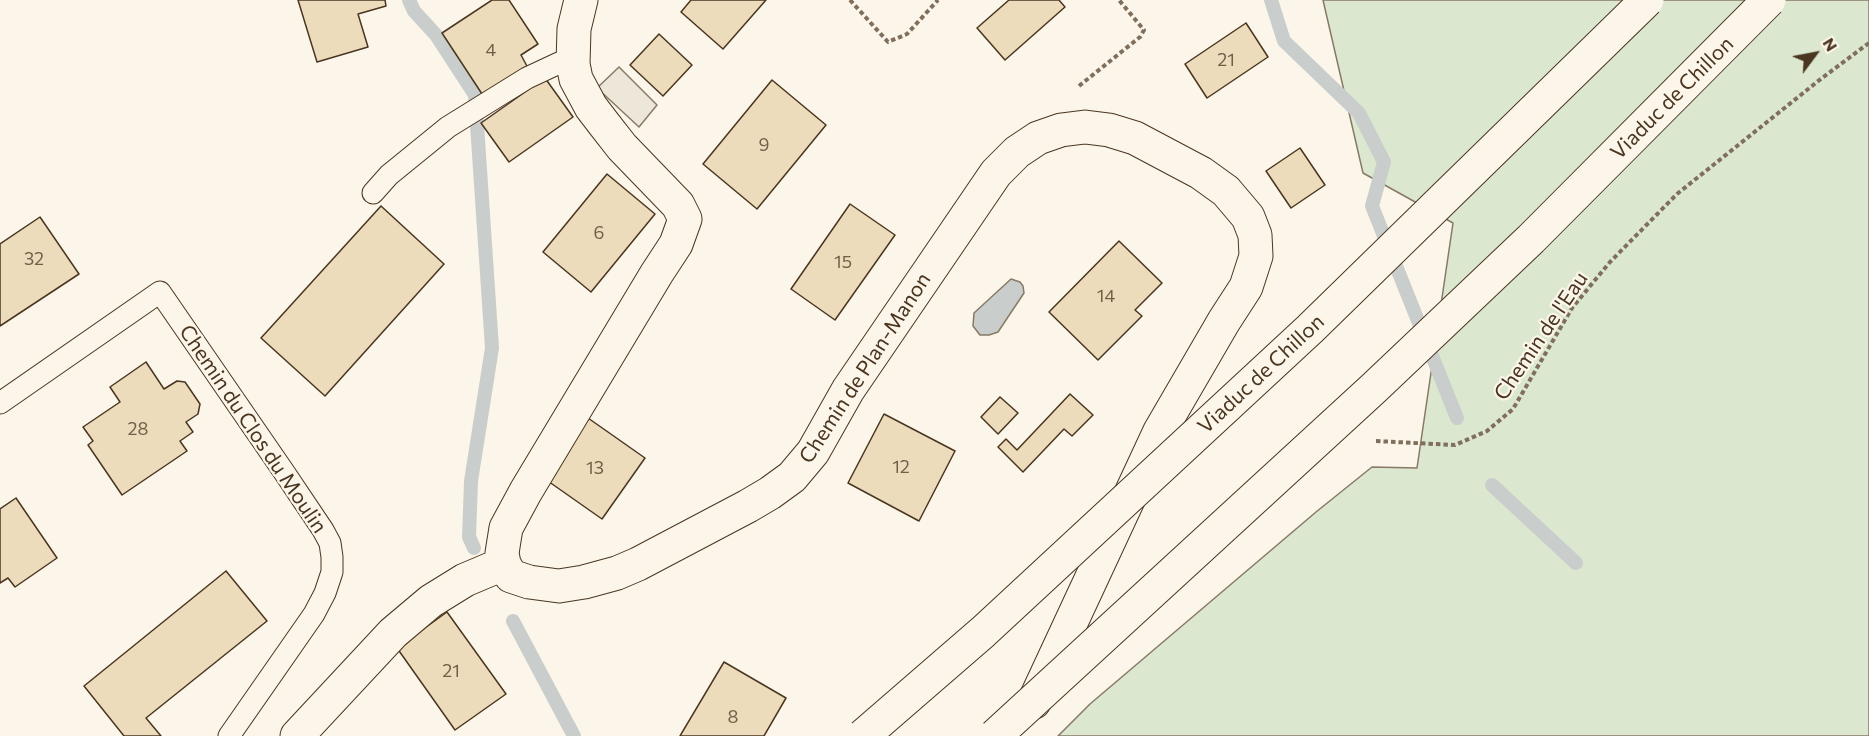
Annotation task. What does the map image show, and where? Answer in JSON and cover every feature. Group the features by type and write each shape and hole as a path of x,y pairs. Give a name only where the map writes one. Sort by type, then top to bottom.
{"main road":[{"path":"297,736 393,633 424,606 465,580 505,566 502,558 503,540 512,517 681,235 685,219 678,205 622,147 591,107 576,79 573,59 574,29 581,0"},
{"name":"Viaduc de Chillon","path":"863,736 983,632 1310,329 1647,0"},
{"name":"Viaduc de Chillon","path":"995,736 1382,381 1531,239 1769,0"},
{"name":"Chemin de Plan-Manon","path":"505,566 511,576 545,585 570,585 603,578 638,564 748,506 786,482 813,452 848,390 996,172 1017,152 1038,138 1061,130 1085,127 1126,135 1201,173 1226,191 1248,217 1255,235 1256,256 1246,287 1160,431 1018,736"}],"lane":[{"path":"374,193 389,175 448,127 547,68 573,59"},
{"name":"Chemin du Clos du Moulin","path":"0,403 159,292 251,425 323,530 331,550 332,572 325,593 314,614 229,736"}],"path":[{"path":"850,0 888,42 907,34 938,0"},
{"path":"1061,130 1061,101 1140,37 1144,30 1119,0"},
{"name":"Chemin de l'Eau","path":"1372,441 1455,445 1487,431 1513,409 1572,308 1619,253 1677,194 1869,43"}],"green space":[{"path":"1323,0 1869,0 1869,736 1058,736 1090,704 1372,467 1417,468 1453,223 1363,173"}],"shaded area":[{"path":"619,67 657,105 639,127 597,88"},
{"path":"1011,279 1020,282 1024,293 998,332 980,335 973,326 974,313"}],"building":[{"path":"298,0 385,0 386,6 358,14 368,47 317,62"},
{"path":"492,0 509,0 538,44 521,55 528,68 484,97 442,33"},
{"path":"691,0 766,0 723,49 681,12"},
{"path":"1009,0 1059,0 1065,7 1005,60 977,28"},
{"path":"1246,23 1268,57 1207,98 1185,64"},
{"path":"659,34 692,65 663,96 630,65"},
{"path":"545,78 573,117 509,162 481,123"},
{"path":"772,80 826,125 757,209 703,164"},
{"path":"1300,148 1325,185 1291,208 1266,171"},
{"path":"607,174 655,214 591,292 543,252"},
{"path":"850,204 895,235 835,320 791,289"},
{"path":"381,206 444,264 325,396 261,338"},
{"path":"40,217 79,274 0,326 0,244"},
{"path":"1119,241 1162,283 1135,310 1142,316 1098,360 1049,312"},
{"path":"146,362 164,389 177,381 185,382 200,404 198,414 186,422 193,432 180,441 187,451 122,495 88,445 93,441 83,427 120,402 110,387"},
{"path":"1070,394 1093,415 1072,436 1064,429 1023,472 998,447 1006,439 1017,450"},
{"path":"1000,397 1018,413 998,434 981,417"},
{"path":"884,414 955,451 919,521 848,483"},
{"path":"588,418 645,458 602,519 545,479"},
{"path":"16,498 57,558 15,587 8,578 0,583 0,509"},
{"path":"226,571 267,621 146,718 161,736 124,736 84,686"},
{"path":"447,612 506,694 455,730 397,648"},
{"path":"724,662 786,698 764,736 680,736"}],"waterway":[{"path":"409,0 414,11 436,35 475,95 492,348 471,481 469,537 474,548"},
{"path":"1271,0 1284,41 1359,113 1384,162 1372,206 1457,418"},
{"path":"1492,485 1576,563"},
{"path":"513,621 574,736"}]}
